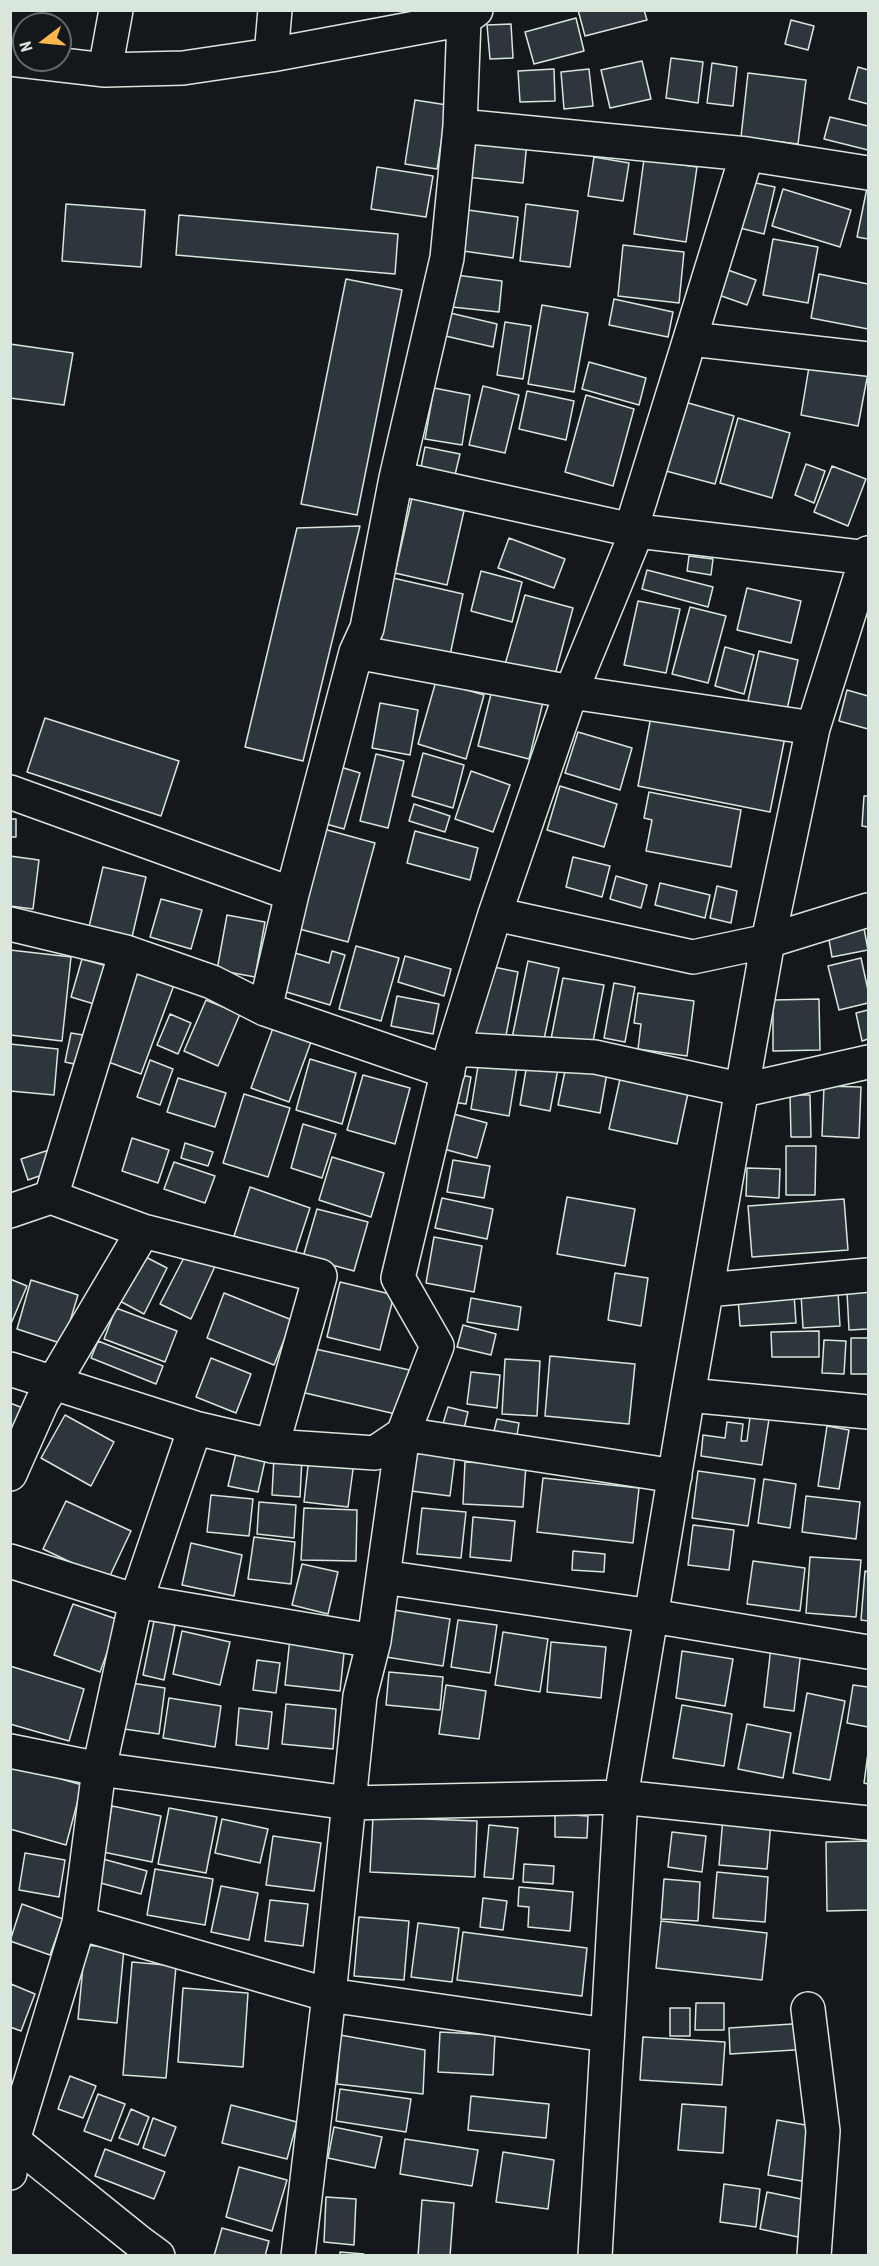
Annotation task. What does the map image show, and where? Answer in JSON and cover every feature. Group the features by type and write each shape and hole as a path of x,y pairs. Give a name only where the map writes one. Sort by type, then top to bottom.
{"street":[{"path":"105,70 116,10"},
{"path":"271,55 275,10"},
{"path":"10,59 105,70 183,68 271,55 457,15 460,126 447,258 396,478 367,628 356,652 292,894 265,1009"},
{"path":"460,126 747,154 868,173"},
{"path":"298,2256 330,1995 360,1696 374,1641 403,1434 437,1346 398,1278 451,1061 495,914 571,692 637,531 633,520 747,154"},
{"path":"690,339 868,359"},
{"path":"396,478 637,531 868,557 813,728 768,941 744,1090 688,1395 621,1797 595,2256"},
{"path":"356,652 571,692 813,728"},
{"path":"10,792 292,894"},
{"path":"495,914 693,957 768,941 868,910"},
{"path":"10,924 126,952 212,982 265,1009 451,1061 595,1057 744,1090 868,1062"},
{"path":"51,1197 126,952"},
{"path":"10,1211 51,1197 143,1231 320,1276 272,1446"},
{"path":"10,1474 42,1402 143,1231"},
{"path":"707,1290 868,1275"},
{"path":"10,1369 195,1428 272,1446 375,1453 403,1434 675,1476"},
{"path":"688,1395 868,1412"},
{"path":"10,2173 12,2139 79,1923 99,1769 136,1601 195,1428"},
{"path":"10,1561 136,1601 374,1641"},
{"path":"383,1577 652,1616 868,1652"},
{"path":"10,1751 99,1769 349,1803 621,1797 868,1823"},
{"path":"79,1923 330,1995 607,2035"},
{"path":"807,2009 823,2131 814,2256"},
{"path":"12,2139 158,2256"}],"building":[{"path":"578,10 644,10 647,20 585,36"},
{"path":"576,18 584,51 534,64 525,32"},
{"path":"791,20 814,26 808,50 785,44"},
{"path":"511,24 513,58 490,59 487,25"},
{"path":"671,58 703,62 698,103 666,98"},
{"path":"642,61 651,99 610,108 601,70"},
{"path":"712,63 737,67 733,106 707,103"},
{"path":"858,67 868,70 868,104 849,99"},
{"path":"554,69 555,101 520,102 518,71"},
{"path":"589,69 593,106 564,109 561,72"},
{"path":"748,73 806,80 798,144 741,137"},
{"path":"415,100 447,105 437,169 405,164"},
{"path":"830,117 868,126 868,150 824,139"},
{"path":"471,136 527,142 523,183 466,177"},
{"path":"594,157 629,163 623,201 588,196"},
{"path":"644,159 697,167 686,242 634,234"},
{"path":"377,167 433,176 426,217 371,209"},
{"path":"751,182 775,187 764,234 740,228"},
{"path":"868,183 868,239 857,237"},
{"path":"783,189 851,210 840,247 772,226"},
{"path":"66,204 145,210 141,267 62,261"},
{"path":"526,204 578,211 570,267 520,261"},
{"path":"468,210 518,217 513,258 463,251"},
{"path":"179,215 398,234 395,274 176,255"},
{"path":"773,239 818,247 808,303 763,295"},
{"path":"623,245 684,252 679,303 618,296"},
{"path":"725,269 756,280 747,305 716,294"},
{"path":"819,274 868,284 868,329 811,318"},
{"path":"456,275 502,281 499,312 452,307"},
{"path":"346,279 402,290 357,515 301,504"},
{"path":"614,299 673,312 668,337 609,325"},
{"path":"542,305 588,313 574,392 528,384"},
{"path":"446,312 497,324 493,347 441,335"},
{"path":"505,322 531,326 523,379 497,375"},
{"path":"10,344 73,353 64,405 10,398"},
{"path":"810,361 868,373 858,426 801,415"},
{"path":"589,362 646,378 639,405 582,389"},
{"path":"483,386 519,395 505,453 469,445"},
{"path":"434,388 470,395 462,445 425,439"},
{"path":"527,391 574,401 566,440 519,429"},
{"path":"586,395 634,409 613,486 565,472"},
{"path":"685,402 734,416 715,484 666,471"},
{"path":"738,418 790,433 772,498 720,483"},
{"path":"425,447 460,454 454,479 420,472"},
{"path":"806,464 825,471 814,503 795,495"},
{"path":"832,466 866,479 848,526 814,512"},
{"path":"412,498 464,511 447,585 395,573"},
{"path":"360,526 303,761 245,747 297,528"},
{"path":"509,538 565,559 554,588 498,568"},
{"path":"689,556 713,559 711,575 687,571"},
{"path":"647,570 713,587 708,607 642,589"},
{"path":"481,571 522,582 512,622 471,611"},
{"path":"393,578 463,594 449,660 379,645"},
{"path":"747,588 801,601 791,643 737,630"},
{"path":"525,595 573,608 553,682 504,668"},
{"path":"638,601 680,609 666,673 624,665"},
{"path":"690,607 726,616 708,683 672,674"},
{"path":"725,647 754,655 744,694 715,686"},
{"path":"759,651 798,660 786,714 747,705"},
{"path":"436,681 484,695 466,759 418,744"},
{"path":"492,690 543,702 529,759 478,746"},
{"path":"847,690 868,696 868,729 839,721"},
{"path":"380,703 418,710 410,755 372,748"},
{"path":"652,711 785,737 770,812 638,786"},
{"path":"45,718 179,761 161,816 27,772"},
{"path":"578,732 632,748 620,790 565,773"},
{"path":"423,753 464,765 453,808 412,796"},
{"path":"376,754 404,761 388,828 360,821"},
{"path":"334,765 360,773 344,829 319,822"},
{"path":"471,771 510,785 493,832 455,819"},
{"path":"560,786 617,804 604,847 547,830"},
{"path":"649,792 741,810 731,867 646,851 652,820 644,818"},
{"path":"864,796 868,796 868,827 862,826"},
{"path":"414,804 450,816 445,832 409,821"},
{"path":"10,819 16,819 16,837 10,837"},
{"path":"320,828 375,843 348,942 292,927"},
{"path":"415,831 478,848 470,880 407,863"},
{"path":"10,856 39,860 33,909 10,906"},
{"path":"573,857 610,866 602,897 566,887"},
{"path":"103,867 146,877 132,937 89,927"},
{"path":"616,876 647,885 641,908 610,899"},
{"path":"660,883 710,895 705,918 655,905"},
{"path":"717,886 737,891 731,923 710,918"},
{"path":"161,899 202,910 191,949 150,937"},
{"path":"227,915 265,922 255,977 217,970"},
{"path":"862,917 868,950 832,957 826,923"},
{"path":"356,946 399,958 381,1021 339,1009"},
{"path":"10,950 71,957 62,1041 10,1035"},
{"path":"285,950 329,963 332,951 345,955 330,1005 273,988"},
{"path":"405,956 451,969 444,996 398,982"},
{"path":"861,958 868,990 868,1003 839,1010 828,966"},
{"path":"82,959 114,968 104,1007 71,997"},
{"path":"528,961 559,968 543,1044 512,1038"},
{"path":"479,964 518,972 504,1046 465,1038"},
{"path":"137,970 174,985 141,1074 103,1060"},
{"path":"563,978 604,985 591,1052 550,1044"},
{"path":"614,983 635,987 625,1042 604,1038"},
{"path":"638,993 694,1001 687,1056 638,1049 641,1024 634,1023"},
{"path":"397,996 439,1004 433,1034 391,1026"},
{"path":"819,999 820,1050 773,1051 773,1000"},
{"path":"206,1000 240,1014 218,1066 184,1051"},
{"path":"868,1010 868,1039 862,1041 856,1013"},
{"path":"170,1014 191,1023 178,1054 157,1045"},
{"path":"273,1028 311,1042 289,1102 251,1088"},
{"path":"71,1033 89,1036 83,1066 65,1062"},
{"path":"10,1044 58,1049 54,1095 10,1091"},
{"path":"310,1059 356,1073 342,1124 296,1110"},
{"path":"150,1060 173,1069 160,1105 137,1097"},
{"path":"479,1060 517,1067 509,1116 471,1109"},
{"path":"527,1064 558,1069 550,1111 520,1105"},
{"path":"566,1066 607,1073 600,1113 558,1105"},
{"path":"451,1073 471,1077 466,1104 446,1101"},
{"path":"363,1075 410,1088 395,1144 347,1130"},
{"path":"178,1078 226,1093 215,1127 167,1112"},
{"path":"620,1079 688,1093 677,1144 609,1129"},
{"path":"824,1086 861,1087 859,1138 822,1136"},
{"path":"244,1094 290,1108 268,1177 223,1163"},
{"path":"790,1095 810,1095 811,1137 791,1137"},
{"path":"450,1113 487,1123 477,1158 440,1148"},
{"path":"303,1124 336,1134 322,1178 291,1168"},
{"path":"132,1138 169,1150 158,1183 122,1171"},
{"path":"185,1143 213,1152 208,1166 181,1158"},
{"path":"786,1146 816,1146 815,1195 786,1195"},
{"path":"49,1150 56,1170 28,1180 21,1159"},
{"path":"332,1157 384,1173 371,1217 319,1200"},
{"path":"453,1160 490,1166 484,1198 447,1192"},
{"path":"174,1162 215,1176 205,1203 164,1189"},
{"path":"747,1168 780,1169 779,1198 746,1196"},
{"path":"250,1187 310,1208 294,1257 234,1236"},
{"path":"567,1197 635,1209 625,1266 557,1254"},
{"path":"442,1198 493,1209 487,1239 435,1228"},
{"path":"844,1199 848,1250 752,1257 748,1206"},
{"path":"317,1209 368,1222 354,1271 303,1257"},
{"path":"434,1237 482,1246 474,1292 426,1283"},
{"path":"190,1246 217,1262 191,1319 160,1304"},
{"path":"140,1254 167,1268 144,1314 118,1300"},
{"path":"615,1273 648,1278 641,1326 608,1320"},
{"path":"10,1279 27,1286 10,1326"},
{"path":"31,1280 78,1295 63,1344 17,1329"},
{"path":"340,1282 394,1295 380,1350 327,1337"},
{"path":"868,1291 868,1329 849,1330 847,1292"},
{"path":"838,1292 840,1326 803,1328 801,1294"},
{"path":"224,1293 292,1320 274,1365 207,1338"},
{"path":"794,1294 796,1323 740,1326 738,1298"},
{"path":"471,1298 521,1307 518,1330 467,1322"},
{"path":"116,1308 177,1331 165,1362 104,1339"},
{"path":"463,1325 496,1334 491,1355 457,1347"},
{"path":"819,1331 819,1357 772,1357 771,1332"},
{"path":"851,1338 868,1338 868,1374 851,1374"},
{"path":"824,1340 846,1341 844,1374 822,1373"},
{"path":"98,1341 163,1366 156,1384 91,1358"},
{"path":"311,1348 414,1371 404,1416 301,1392"},
{"path":"550,1356 635,1364 629,1424 545,1416"},
{"path":"211,1358 251,1374 236,1413 196,1397"},
{"path":"505,1359 540,1361 537,1416 502,1414"},
{"path":"471,1372 500,1375 497,1408 467,1404"},
{"path":"10,1403 23,1408 10,1441"},
{"path":"448,1407 468,1412 463,1433 442,1427"},
{"path":"65,1415 114,1442 91,1486 41,1458"},
{"path":"750,1417 769,1419 762,1465 701,1456 703,1435 725,1438 727,1422 743,1424 741,1441 747,1441"},
{"path":"497,1419 519,1423 517,1435 494,1431"},
{"path":"827,1426 849,1430 839,1489 818,1486"},
{"path":"237,1449 266,1456 258,1492 228,1486"},
{"path":"416,1451 455,1456 450,1496 411,1491"},
{"path":"274,1456 302,1458 300,1497 272,1495"},
{"path":"309,1457 354,1462 348,1507 304,1502"},
{"path":"465,1462 526,1465 523,1507 463,1504"},
{"path":"698,1471 755,1479 748,1526 692,1518"},
{"path":"543,1478 639,1488 633,1543 537,1532"},
{"path":"764,1479 796,1484 790,1528 758,1523"},
{"path":"211,1495 253,1499 249,1536 207,1532"},
{"path":"806,1496 860,1502 856,1539 802,1532"},
{"path":"66,1501 131,1531 108,1580 43,1549"},
{"path":"259,1502 296,1505 294,1538 257,1534"},
{"path":"304,1508 357,1510 356,1561 301,1560"},
{"path":"422,1508 466,1512 461,1558 417,1554"},
{"path":"473,1517 515,1521 511,1561 470,1557"},
{"path":"693,1525 734,1530 729,1570 688,1565"},
{"path":"254,1537 295,1542 291,1584 248,1579"},
{"path":"191,1543 242,1555 234,1596 182,1585"},
{"path":"573,1551 605,1554 604,1572 572,1570"},
{"path":"810,1557 861,1560 856,1617 806,1613"},
{"path":"753,1561 805,1568 800,1611 747,1604"},
{"path":"302,1564 338,1572 328,1614 292,1605"},
{"path":"865,1571 868,1572 868,1621 861,1620"},
{"path":"73,1604 119,1620 100,1672 54,1655"},
{"path":"394,1610 450,1619 443,1666 386,1657"},
{"path":"458,1620 497,1625 490,1673 451,1667"},
{"path":"154,1621 175,1625 164,1680 143,1675"},
{"path":"182,1631 230,1642 220,1685 173,1674"},
{"path":"503,1632 548,1639 540,1692 495,1685"},
{"path":"290,1638 345,1644 340,1691 285,1685"},
{"path":"551,1642 606,1647 601,1698 547,1692"},
{"path":"771,1647 801,1651 794,1711 764,1707"},
{"path":"682,1651 733,1659 725,1706 676,1698"},
{"path":"257,1660 280,1663 276,1693 253,1690"},
{"path":"10,1666 84,1689 69,1741 10,1724"},
{"path":"389,1672 443,1677 440,1710 386,1705"},
{"path":"131,1683 165,1688 159,1734 124,1729"},
{"path":"446,1685 486,1691 479,1739 439,1734"},
{"path":"853,1685 868,1687 868,1727 847,1723"},
{"path":"807,1693 845,1701 830,1780 793,1773"},
{"path":"169,1698 221,1706 215,1747 163,1738"},
{"path":"286,1704 336,1709 333,1749 282,1744"},
{"path":"682,1705 732,1714 724,1766 673,1758"},
{"path":"239,1708 272,1712 268,1749 236,1745"},
{"path":"747,1724 791,1733 783,1778 738,1769"},
{"path":"868,1753 868,1784 864,1783"},
{"path":"13,1765 82,1785 66,1845 10,1829 10,1773"},
{"path":"112,1806 161,1816 152,1862 103,1852"},
{"path":"169,1808 217,1817 206,1873 158,1864"},
{"path":"555,1814 588,1816 587,1838 555,1837"},
{"path":"373,1817 477,1821 475,1877 370,1872"},
{"path":"723,1817 771,1822 767,1869 719,1865"},
{"path":"222,1819 268,1829 260,1863 215,1853"},
{"path":"489,1825 518,1828 513,1879 484,1877"},
{"path":"672,1832 706,1836 702,1872 668,1867"},
{"path":"273,1836 321,1843 314,1891 266,1885"},
{"path":"868,1841 868,1910 827,1911 826,1842"},
{"path":"25,1853 65,1860 59,1897 19,1890"},
{"path":"103,1859 147,1871 141,1894 97,1882"},
{"path":"524,1864 554,1866 553,1884 523,1882"},
{"path":"155,1869 213,1879 205,1925 147,1915"},
{"path":"717,1872 768,1877 765,1922 713,1918"},
{"path":"664,1879 700,1882 698,1921 661,1919"},
{"path":"221,1886 258,1893 249,1940 211,1932"},
{"path":"519,1887 573,1892 570,1931 528,1927 529,1907 518,1906"},
{"path":"483,1898 507,1901 503,1930 480,1927"},
{"path":"270,1900 308,1904 303,1946 265,1941"},
{"path":"22,1904 63,1919 50,1955 10,1941"},
{"path":"359,1917 409,1921 404,1980 354,1976"},
{"path":"661,1921 767,1933 762,1980 656,1968"},
{"path":"418,1923 459,1928 452,1982 411,1977"},
{"path":"463,1932 587,1948 582,1996 457,1980"},
{"path":"85,1945 124,1949 117,2023 78,2019"},
{"path":"132,1962 176,1966 166,2078 123,2075"},
{"path":"11,1984 35,1994 21,2031 10,2027"},
{"path":"183,1988 248,1993 243,2067 178,2062"},
{"path":"696,2003 724,2003 724,2030 695,2030"},
{"path":"670,2008 690,2008 690,2036 670,2036"},
{"path":"808,2023 810,2049 730,2054 729,2028"},
{"path":"440,2032 495,2035 493,2075 438,2072"},
{"path":"340,2035 425,2050 423,2094 337,2084"},
{"path":"643,2037 725,2042 722,2085 640,2080"},
{"path":"70,2076 96,2086 83,2118 58,2109"},
{"path":"340,2089 411,2099 406,2132 336,2121"},
{"path":"98,2094 125,2104 111,2141 84,2131"},
{"path":"471,2096 549,2104 546,2138 468,2130"},
{"path":"682,2104 726,2107 723,2153 678,2150"},
{"path":"231,2105 297,2122 287,2159 222,2143"},
{"path":"131,2109 149,2117 138,2145 119,2138"},
{"path":"153,2118 176,2127 165,2156 143,2148"},
{"path":"777,2120 817,2127 807,2182 768,2175"},
{"path":"334,2127 382,2137 375,2168 328,2158"},
{"path":"405,2139 478,2150 472,2186 400,2174"},
{"path":"105,2149 165,2172 154,2199 95,2176"},
{"path":"503,2152 554,2160 548,2209 496,2202"},
{"path":"239,2167 287,2180 272,2231 226,2217"},
{"path":"724,2184 760,2189 756,2227 720,2222"},
{"path":"767,2192 806,2200 798,2237 760,2229"},
{"path":"326,2197 356,2199 354,2245 324,2242"},
{"path":"422,2200 454,2203 450,2256 418,2256"},
{"path":"222,2228 269,2241 265,2256 214,2256"},
{"path":"340,2252 364,2254 364,2256 340,2256"}]}
